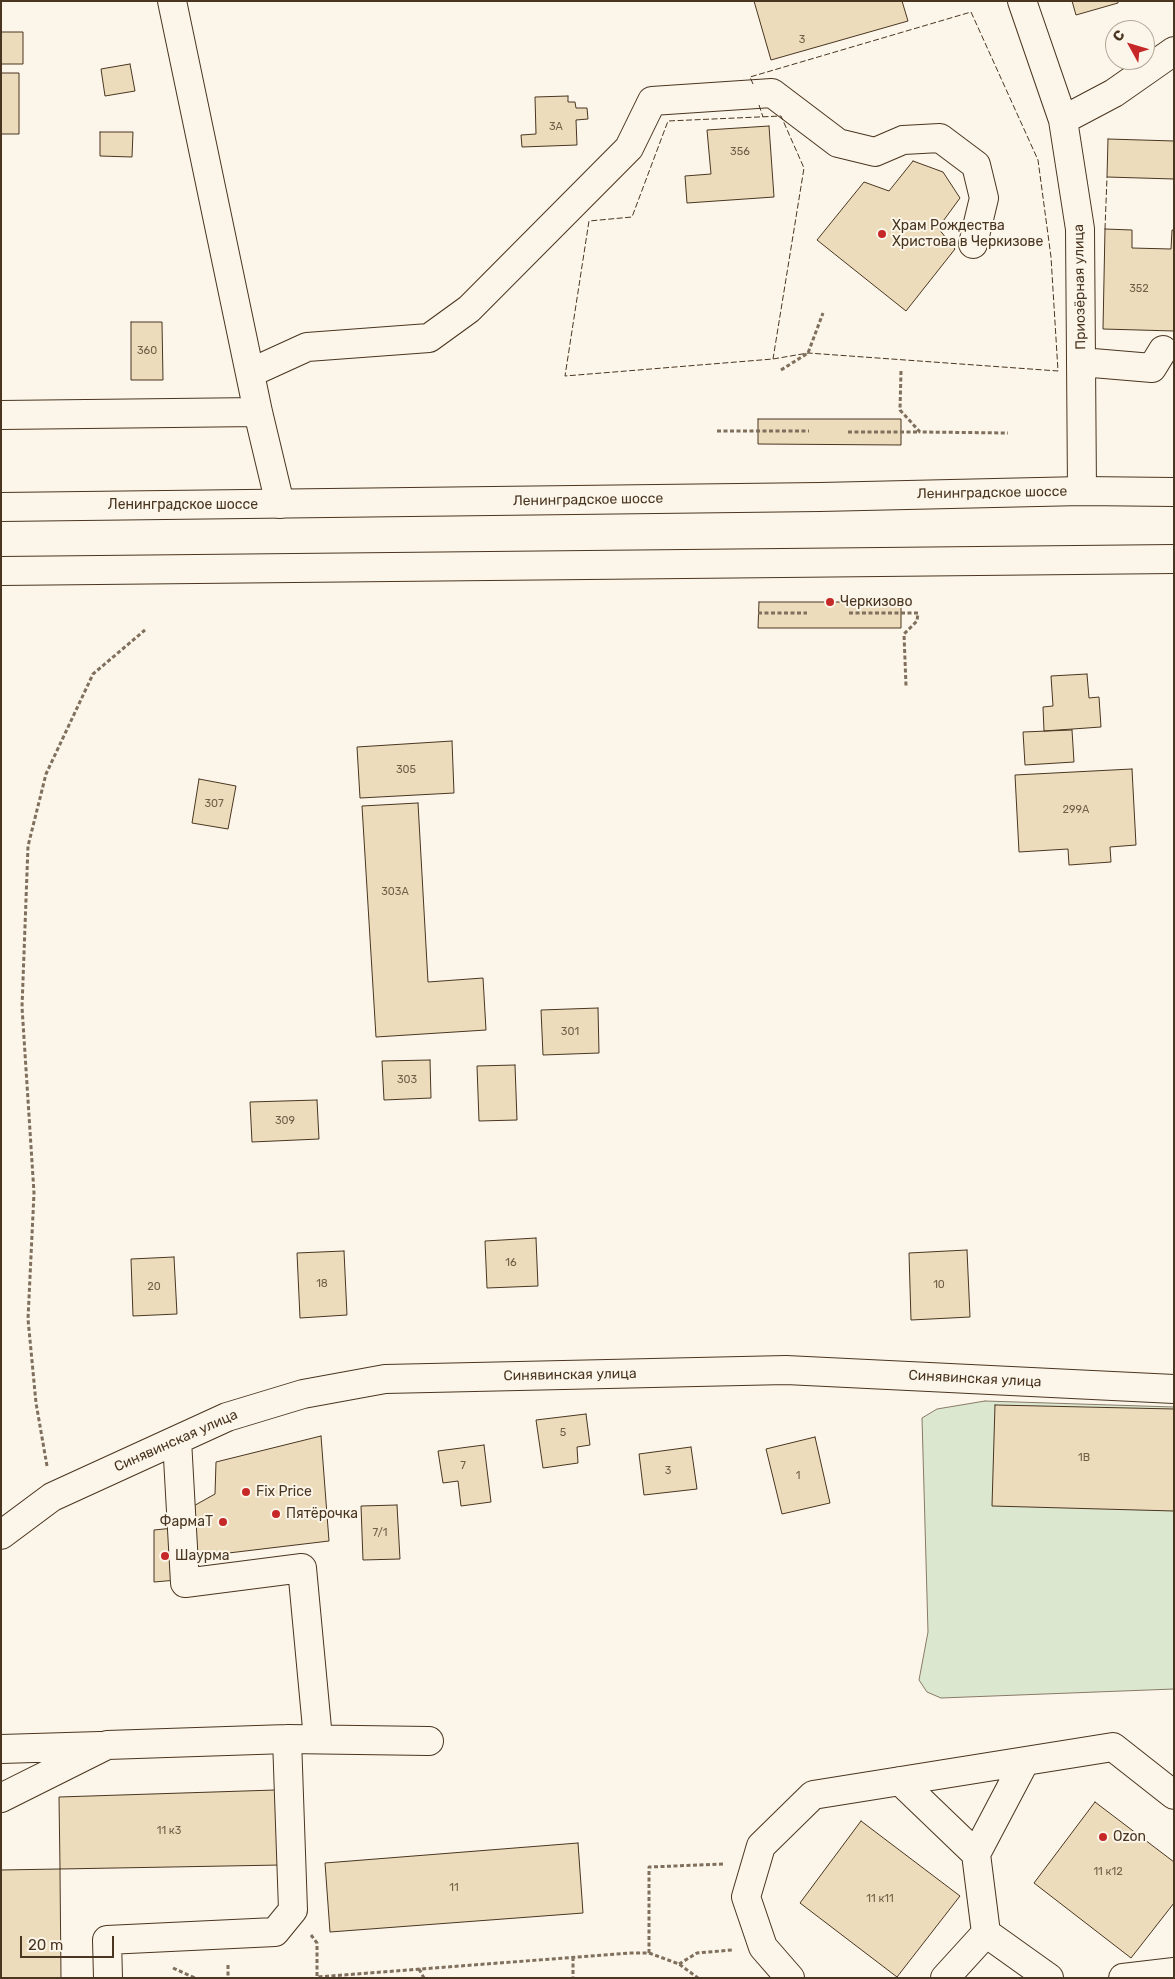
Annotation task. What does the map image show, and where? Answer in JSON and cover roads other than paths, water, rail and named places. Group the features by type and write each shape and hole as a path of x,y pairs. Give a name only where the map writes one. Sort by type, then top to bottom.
{"main road":[{"path":"172,1 258,412 280,504"},
{"name":"Приозёрная улица","path":"1022,1 1063,120 1080,229 1082,491"},
{"path":"1063,120 1114,93 1174,51"},
{"path":"250,373 307,347 428,338 469,309 629,148 652,101 772,93 838,143 875,152 903,140 940,138 976,165 984,198 973,244"},
{"path":"1081,362 1152,368 1163,350"},
{"path":"1,415 258,412"},
{"name":"Ленинградское шоссе","path":"1,506 820,497 1082,491 1174,492"},
{"path":"1,570 1174,559"},
{"name":"Синявинская улица","path":"1,1535 52,1497 227,1416 303,1394 385,1379 786,1370 1174,1389"},
{"path":"177,1440 185,1583 302,1568 318,1739"},
{"path":"108,1978 107,1940 275,1932 293,1910 287,1738"},
{"path":"1,1749 287,1738 429,1741"},
{"path":"1,1798 108,1745"},
{"path":"790,1978 762,1947 746,1896 761,1846 813,1795 1113,1747 1174,1795"},
{"path":"1025,1761 976,1854 986,1933 1049,1978"},
{"path":"900,1781 976,1854"},
{"path":"945,1978 986,1933"},
{"path":"1123,1978 1174,1972"}],"place":[{"name":"Храм Рождества Христова в Черкизове","path":"882,234"},
{"name":"Черкизово","path":"830,602"},
{"name":"Fix Price","path":"246,1492"},
{"name":"Пятёрочка","path":"276,1514"},
{"name":"ФармаТ","path":"223,1522"},
{"name":"Шаурма","path":"165,1556"},
{"name":"Ozon","path":"1103,1837"}]}
